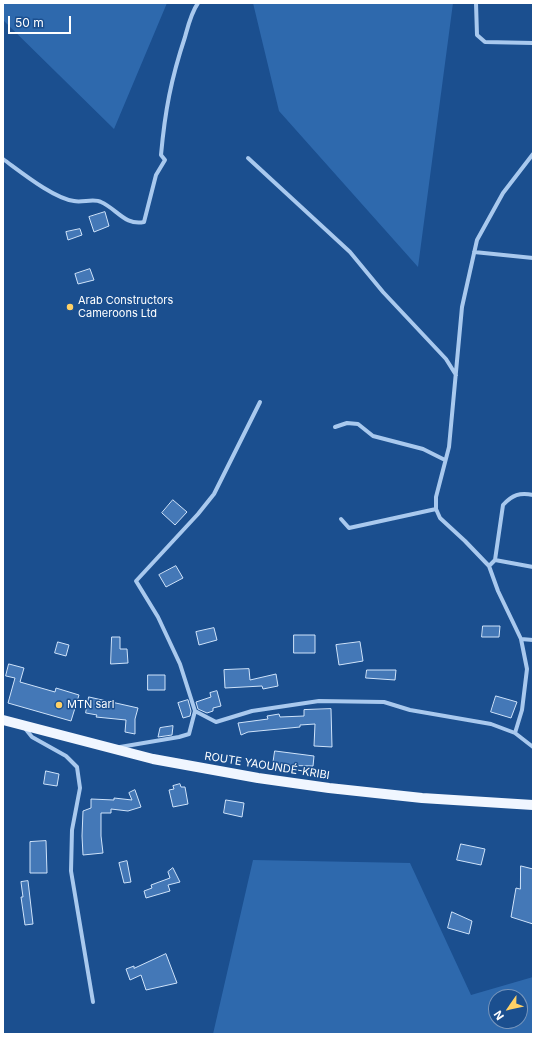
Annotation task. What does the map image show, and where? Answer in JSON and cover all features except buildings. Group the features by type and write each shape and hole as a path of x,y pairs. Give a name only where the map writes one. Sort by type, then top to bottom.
{"main road":[{"name":"ROUTE YAOUNDÉ-KRIBI","path":"3,720 109,748 212,770 329,788 422,798 533,805"}],"street":[{"path":"3,159 59,197 74,201 101,201 122,218 136,224 144,222 150,204 156,175 165,160 161,155 167,102 172,76 198,3"},
{"path":"476,3 477,35 485,42 533,43"},
{"path":"515,733 522,710 527,669 521,639 498,591 489,566 465,540 440,518 436,509 436,497 450,440 462,307 477,240 504,193 533,154"},
{"path":"248,158 350,252 383,292 446,359 456,375"},
{"path":"474,252 533,258"},
{"path":"109,748 179,738 189,734 195,711 180,664 158,617 136,581 198,514 214,494 260,402"},
{"path":"335,427 347,423 358,424 373,436 423,449 445,460"},
{"path":"489,566 495,560 503,505 508,499 520,493 533,495"},
{"path":"341,519 349,528 436,509"},
{"path":"495,560 533,567"},
{"path":"521,639 533,640"},
{"path":"195,711 216,722 252,711 319,702 384,702 410,710 491,724 515,733 533,747"},
{"path":"23,725 32,737 66,756 77,767 80,788 72,830 71,871 93,1002"}],"shaded area":[{"path":"3,3 167,3 114,129 3,20"},
{"path":"253,3 453,3 418,267 279,111"},
{"path":"253,860 410,863 471,995 488,990 488,1029 528,1029 528,989 492,989 533,977 533,1034 213,1034"}],"place":[{"name":"Arab Constructors Cameroons Ltd","path":"70,307"},
{"name":"MTN sarl","path":"59,705"}]}
